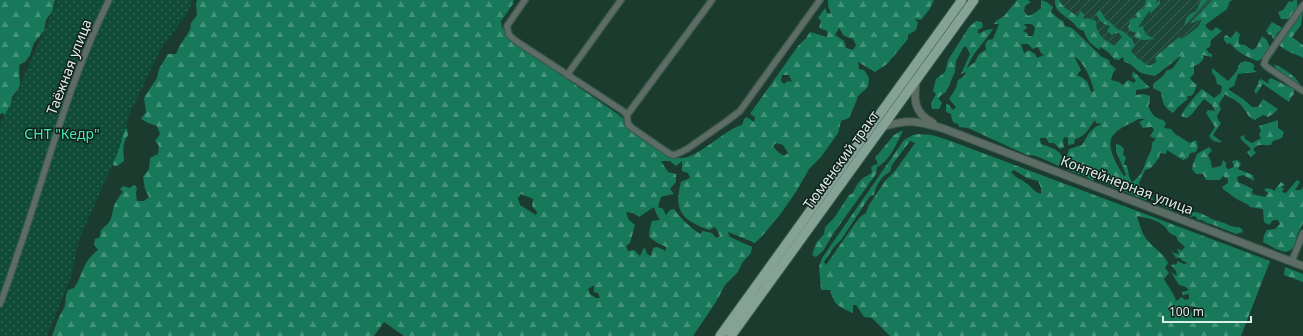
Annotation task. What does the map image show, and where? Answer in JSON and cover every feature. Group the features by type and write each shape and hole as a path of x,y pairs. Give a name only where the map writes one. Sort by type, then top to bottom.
{"main road":[{"name":"Тюменский тракт","path":"720,336 962,0"},
{"name":"Тюменский тракт","path":"731,336 974,0"}],"street":[{"name":"Таёжная улица","path":"0,304 36,201 70,95 91,40 109,0"},
{"path":"525,0 507,26 509,35 627,115"},
{"path":"567,75 621,0"},
{"path":"712,0 627,115 628,124 632,128 670,154 674,155 687,149 740,111 820,0"},
{"path":"1303,5 1266,58 1264,64 1303,91"},
{"name":"Контейнерная улица","path":"916,80 914,93 916,108 923,116 942,128"},
{"name":"Контейнерная улица","path":"882,127 895,123 911,121 942,128 1303,266"},
{"path":"1292,262 1303,233"}],"shaded area":[{"path":"1060,0 1230,0 1155,76 1057,3"}],"green space":[{"path":"0,0 55,0 52,12 46,20 44,31 34,43 30,55 25,62 19,65 20,86 12,97 11,105 4,121 4,113 0,114"},
{"name":"СНТ \"Кедр\"","path":"58,0 192,0 188,12 160,51 130,113 118,152 79,240 71,277 47,336 0,336 0,124 14,98"},
{"path":"197,0 514,0 513,4 501,21 502,27 507,36 519,46 619,115 669,155 678,158 685,158 693,155 727,132 742,125 744,119 747,117 754,122 755,117 750,114 798,46 810,32 827,37 827,31 819,28 821,21 818,18 825,8 827,13 831,14 828,6 828,0 934,0 929,10 921,20 915,19 918,23 916,30 908,35 908,39 887,64 875,72 858,62 859,69 864,70 869,78 868,87 858,96 849,118 841,121 838,133 821,157 809,169 796,192 763,235 755,243 728,232 730,237 752,247 751,253 742,263 738,272 725,285 716,302 693,336 404,336 384,322 374,336 52,336 58,319 65,306 68,290 74,288 86,263 98,250 94,244 95,239 100,237 102,230 112,216 113,208 123,192 120,189 123,186 129,188 134,185 137,188 137,201 144,201 149,197 145,189 143,177 149,169 150,158 158,154 159,146 155,141 160,134 157,126 141,119 146,112 144,98 157,78 159,69 168,54 176,54 190,30 191,23 197,15","holes":["839,28 844,36 853,39 856,45 853,50 846,48 844,41 835,35","782,75 789,75 792,82 788,81 784,84 781,81","776,143 783,145 788,153 784,156 773,146","661,161 670,161 676,166 682,161 682,171 688,173 690,178 681,182 678,201 682,214 693,222 709,230 715,227 720,236 716,238 712,233 703,231 700,234 686,223 674,209 670,210 666,215 663,209 658,207 661,197 674,194 670,189 676,182 676,174 668,172","521,194 533,199 532,206 537,212 536,215 520,205 518,198","654,207 660,220 652,221 649,237 666,247 666,251 657,247 653,248 651,256 647,254 645,248 640,256 634,250 628,251 626,246 630,243 635,225 629,220 626,212 633,213 639,217","594,285 594,292 598,293 600,298 596,298 590,294 588,289"]},
{"path":"1017,0 1028,0 1031,2 1025,6 1024,11 1028,16 1041,8 1041,0 1047,2 1053,7 1051,12 1063,21 1065,26 1072,28 1102,57 1109,60 1110,64 1116,69 1111,80 1119,82 1123,85 1128,80 1134,83 1136,80 1132,77 1133,71 1150,88 1136,90 1136,95 1143,94 1150,96 1148,106 1157,118 1166,123 1164,128 1171,129 1175,134 1190,143 1196,140 1198,147 1196,152 1190,153 1188,158 1183,160 1167,150 1166,154 1160,153 1159,158 1151,168 1145,170 1139,183 1144,191 1152,196 1153,200 1145,200 1094,179 1093,182 1087,177 1068,170 1064,164 1069,149 1082,145 1089,133 1095,127 1102,124 1096,123 1095,120 1084,134 1075,139 1074,144 1068,145 1068,138 1064,137 1064,147 1060,149 1054,143 1049,143 1046,138 1040,138 1041,144 1059,152 1063,158 1059,166 1039,157 1027,155 968,128 959,127 958,124 954,123 951,114 946,112 946,104 948,104 953,110 956,107 949,99 956,88 958,80 964,76 966,72 961,74 970,54 966,46 963,48 956,61 955,72 946,92 940,96 939,99 942,103 939,109 932,109 931,103 936,94 933,91 936,79 945,72 948,60 969,27 976,21 982,22 983,27 978,30 978,34 986,30 993,29 975,52 967,68 975,62 979,54 986,50 985,44 988,40 993,39 999,24 994,24 1004,16","holes":["1024,24 1032,24 1035,28 1033,36 1028,36 1027,33 1023,31 1027,28","1021,44 1028,44 1033,49 1038,47 1044,55 1037,58 1036,55 1029,50 1024,53","1074,56 1081,62 1087,71 1094,91 1091,92 1087,81 1077,75 1081,70","1139,119 1145,119 1139,122 1143,128 1152,127 1154,130 1150,136 1156,139 1152,143 1151,151 1142,171 1132,182 1127,166 1124,164 1126,158 1123,154 1124,149 1120,145 1116,144 1116,151 1126,175 1124,176 1110,146 1114,134 1124,126"]},
{"path":"1055,0 1059,0 1065,8 1078,16 1080,11 1084,14 1084,19 1088,18 1096,21 1097,30 1101,36 1115,46 1122,37 1119,33 1112,35 1107,31 1110,26 1098,19 1096,14 1100,10 1105,18 1117,29 1124,32 1132,39 1135,46 1131,51 1136,57 1149,66 1156,62 1155,57 1179,37 1182,39 1198,27 1202,19 1189,24 1212,0 1234,0 1230,1 1227,9 1205,25 1212,31 1216,27 1222,31 1211,40 1210,47 1206,49 1212,54 1212,57 1202,55 1204,58 1199,64 1194,66 1194,74 1190,78 1197,84 1194,93 1191,96 1187,96 1188,99 1173,113 1165,107 1161,92 1153,88 1153,84 1163,76 1166,71 1173,68 1182,55 1155,76 1142,73 1130,64 1124,62 1123,57 1119,60 1114,59 1104,49 1100,47 1100,50 1092,45 1086,37 1084,31 1078,28 1058,10"},
{"path":"1146,0 1157,0 1156,4 1160,0 1160,4 1150,14 1150,10 1138,27 1143,26 1146,34 1155,39 1140,39 1135,37 1135,32 1128,29 1130,20 1137,17 1136,14 1139,10 1144,8"},
{"path":"1201,0 1208,0 1184,26 1188,16 1196,11"},
{"path":"1297,0 1297,3 1294,13 1289,19 1281,19 1278,12 1283,10 1289,1 1292,2"},
{"path":"1303,11 1301,25 1292,37 1303,45 1303,58 1287,51 1279,45"},
{"path":"1272,22 1282,28 1276,35 1276,39 1273,39 1271,34 1269,35 1266,31"},
{"path":"1236,31 1240,34 1239,44 1245,45 1252,50 1256,48 1262,36 1267,40 1270,48 1264,57 1258,61 1254,60 1239,52 1230,43 1227,44 1224,37 1226,35 1231,38"},
{"path":"1245,61 1252,63 1255,66 1253,69 1257,72 1238,74 1234,86 1228,89 1252,107 1258,107 1263,99 1278,109 1268,117 1263,115 1255,120 1249,116 1239,103 1225,94 1219,104 1221,109 1217,116 1221,123 1213,135 1222,142 1214,141 1209,136 1215,127 1206,113 1208,110 1215,111 1212,105 1204,99 1187,118 1181,116 1190,102 1202,89 1214,98 1221,93 1222,86 1217,84 1215,76 1212,73 1212,68 1228,81 1236,72 1240,63"},
{"path":"1274,64 1294,76 1301,87 1277,71"},
{"path":"1271,78 1294,89 1294,94 1289,102 1263,84 1256,94 1254,91 1259,83 1258,81 1261,79 1269,84 1268,80"},
{"path":"1278,120 1278,128 1284,132 1282,138 1273,141 1271,145 1258,145 1253,149 1256,153 1251,157 1247,152 1251,149 1240,137 1244,135 1245,139 1252,143 1261,138 1259,134 1261,131 1259,126"},
{"path":"122,128 127,129 128,135 123,150 124,161 117,166 113,165 110,160"},
{"path":"903,131 892,152 886,161 877,167 876,174 833,234 823,251 816,257 812,255 816,243 824,234 825,227 834,218 860,181 872,173 871,167 878,164 875,158 894,135"},
{"path":"913,135 932,135 948,140 1270,261 1241,336 890,336 872,318 864,317 856,305 853,305 853,313 840,307 830,290 821,290 819,267 822,258 904,140","holes":["910,141 915,143 895,171 885,181 869,205 866,213 860,217 826,265 824,262 834,247 841,240 870,196 874,195 879,182 890,172 892,165","1014,170 1027,178 1038,181 1041,188 1041,194 1011,172","1137,216 1158,222 1166,228 1169,233 1176,236 1178,241 1185,247 1181,251 1177,248 1179,254 1174,253 1171,250 1176,258 1180,258 1188,263 1184,264 1177,261 1177,264 1171,265 1176,271 1177,276 1171,272 1179,285 1186,287 1189,290 1182,292 1183,295 1189,294 1189,299 1185,300 1182,297 1176,301 1164,279 1169,273 1165,268 1168,263 1143,233","1189,306 1196,307 1205,315 1192,313"]},
{"path":"1209,147 1212,150 1208,155 1212,168 1221,166 1223,160 1226,163 1226,168 1229,169 1234,167 1232,161 1237,160 1241,163 1238,169 1253,175 1254,181 1243,175 1237,177 1238,182 1253,189 1252,194 1265,197 1268,193 1264,190 1267,188 1275,191 1281,182 1285,185 1280,187 1284,188 1282,192 1286,193 1297,180 1300,182 1295,190 1301,190 1303,187 1303,223 1297,235 1295,245 1291,250 1285,252 1263,242 1264,235 1267,230 1275,229 1280,224 1278,220 1273,220 1269,225 1264,222 1263,209 1250,207 1224,190 1222,187 1228,183 1228,179 1223,176 1220,180 1206,180 1203,174 1196,174 1192,169 1197,154"},
{"path":"1167,200 1170,205 1175,206 1176,210 1163,206 1160,202"},
{"path":"1195,212 1213,220 1239,227 1243,232 1236,234 1202,220 1198,220 1195,216 1190,217 1187,213"},
{"path":"1285,267 1303,274 1303,282 1284,275"}]}
